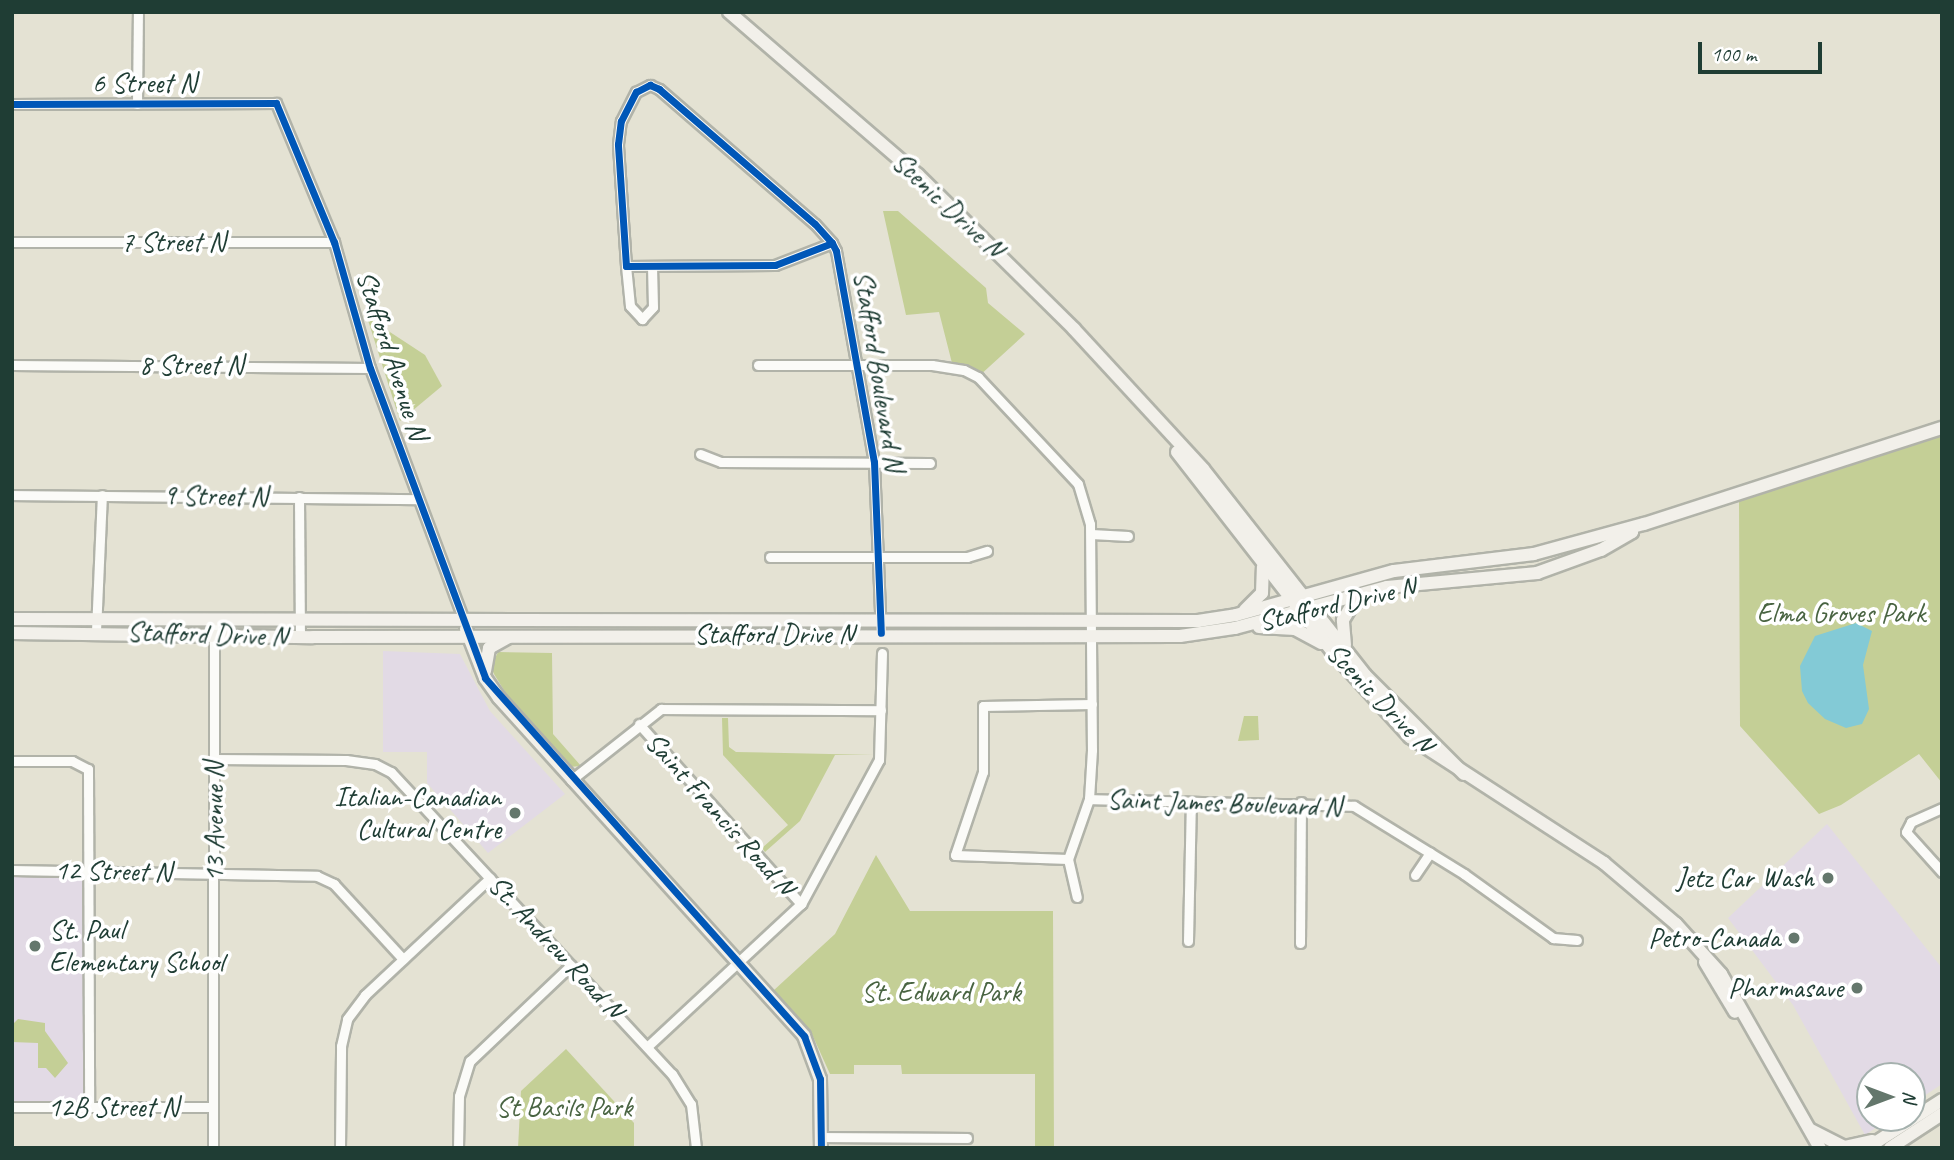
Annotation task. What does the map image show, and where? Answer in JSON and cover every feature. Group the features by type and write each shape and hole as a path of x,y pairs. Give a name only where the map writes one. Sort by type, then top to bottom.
{"main road":[{"name":"Scenic Drive N","path":"729,12 976,230 1203,470 1342,655 1410,737 1629,882 1676,923 1703,957 1721,974 1820,1148"},
{"name":"Scenic Drive N","path":"1150,414 1256,554 1302,603"},
{"name":"Stafford Drive N","path":"214,628 300,637 881,633 1180,636 1302,603 1394,571 1521,557 1644,524 1942,428"},
{"name":"Stafford Drive N","path":"1302,603 1387,587 1537,573 1601,550 1644,524"},
{"path":"1235,622 1257,601 1263,590 1265,570 1256,554"},
{"path":"1342,655 1341,631 1348,610 1359,598 1387,587"},
{"name":"Stafford Drive N","path":"12,620 97,626 214,628 300,622 464,621 881,619 1235,622"},
{"path":"464,621 485,678 571,780 804,1036 820,1079 821,1143"},
{"path":"1235,622 1295,629 1342,655"},
{"name":"Stafford Drive N","path":"12,633 97,626"},
{"path":"485,678 489,648 513,636"},
{"path":"1867,1148 1942,1100"},
{"path":"1890,1148 1942,1114"},
{"path":"1809,1128 1844,1147 1879,1138"},
{"path":"1809,1128 1812,1148"}],"street":[{"path":"137,104 138,12"},
{"name":"Stafford Boulevard N","path":"652,266 653,307 642,319 630,306 618,134 636,92 650,85 832,243 842,269 874,462 881,557 881,633"},
{"name":"6 Street N","path":"12,104 276,103"},
{"name":"Stafford Avenue N","path":"276,103 334,242 370,368 464,621"},
{"name":"7 Street N","path":"12,242 334,242"},
{"name":"Stafford Boulevard N","path":"626,266 775,265 832,243"},
{"name":"8 Street N","path":"12,365 370,368"},
{"name":"Saint James Boulevard N","path":"758,365 943,366 978,377 1072,474 1086,499 1091,534 1092,704 1089,799 1068,859"},
{"path":"700,454 722,462 929,463"},
{"name":"9 Street N","path":"12,495 418,499"},
{"path":"97,626 102,495"},
{"path":"299,498 300,637"},
{"path":"1091,534 1128,536"},
{"path":"770,557 967,557 987,551"},
{"name":"13 Avenue N","path":"213,1148 214,628"},
{"path":"648,1046 801,904 878,760 882,653"},
{"path":"1077,897 1068,859 955,855 983,772 983,706 1092,704"},
{"path":"571,780 661,709 881,710"},
{"name":"Saint Francis Road N","path":"639,724 801,904"},
{"name":"St. Andrew Road N","path":"214,759 346,760 383,767 491,877 648,1046 691,1104 696,1148"},
{"path":"12,761 72,761 87,766 90,870 89,1107"},
{"name":"Saint James Boulevard N","path":"1089,799 1301,802 1354,806 1430,853 1553,938 1577,940"},
{"path":"1188,941 1191,802"},
{"path":"1300,943 1301,802"},
{"path":"1942,808 1911,822 1906,832 1942,872"},
{"path":"1415,875 1430,853"},
{"name":"12 Street N","path":"12,870 326,878 403,959"},
{"path":"340,1148 343,1026 361,998 491,877"},
{"path":"458,1148 458,1096 470,1061 571,965"},
{"name":"12B Street N","path":"12,1107 213,1107"},
{"path":"821,1143 967,1138"}],"shaded area":[{"path":"383,651 460,654 490,711 565,794 488,853 427,783 427,752 383,752"},
{"path":"1827,824 1942,968 1942,1084 1926,1095 1926,1062 1856,1062 1856,1119 1793,1005 1728,918"},
{"path":"12,870 90,870 90,1107 12,1107"}],"green space":[{"path":"883,211 898,211 986,288 988,303 1025,334 978,377 953,367 939,312 906,315"},
{"path":"367,317 425,355 442,386 400,421"},
{"name":"Elma Groves Park","path":"1942,434 1942,783 1919,754 1841,805 1819,814 1740,726 1739,500"},
{"path":"498,652 552,653 553,734 581,766 569,767 515,708 491,667"},
{"path":"1244,716 1258,716 1259,740 1238,741"},
{"path":"722,718 728,718 729,747 736,752 874,755 835,755 800,821 765,852 762,848 788,825 723,755"},
{"name":"St. Edward Park","path":"876,855 910,911 1053,911 1054,1148 1035,1148 1035,1074 902,1074 901,1065 854,1065 854,1074 830,1074 811,1032 773,991 835,934"},
{"path":"18,1019 45,1023 45,1031 68,1063 55,1078 46,1068 38,1068 38,1043 12,1042 12,1025"},
{"name":"St Basils Park","path":"566,1049 634,1123 634,1148 518,1148 521,1091"}],"water":[{"path":"1856,623 1872,631 1863,665 1869,709 1862,724 1846,728 1825,719 1808,703 1802,691 1800,666 1815,636"}],"cycle path":[{"path":"832,243 775,265 626,266 618,144 621,121 636,92 650,85 659,89 815,224 832,243 836,251 874,462 881,633"},
{"path":"12,104 276,103 334,242 370,368 485,678 804,1036 820,1079 821,1148"}],"place":[{"name":"Italian-Canadian Cultural Centre","path":"515,813"},
{"name":"Jetz Car Wash","path":"1828,878"},
{"name":"Petro-Canada","path":"1794,938"},
{"name":"St. Paul Elementary School","path":"35,946"},
{"name":"Pharmasave","path":"1857,988"}]}
